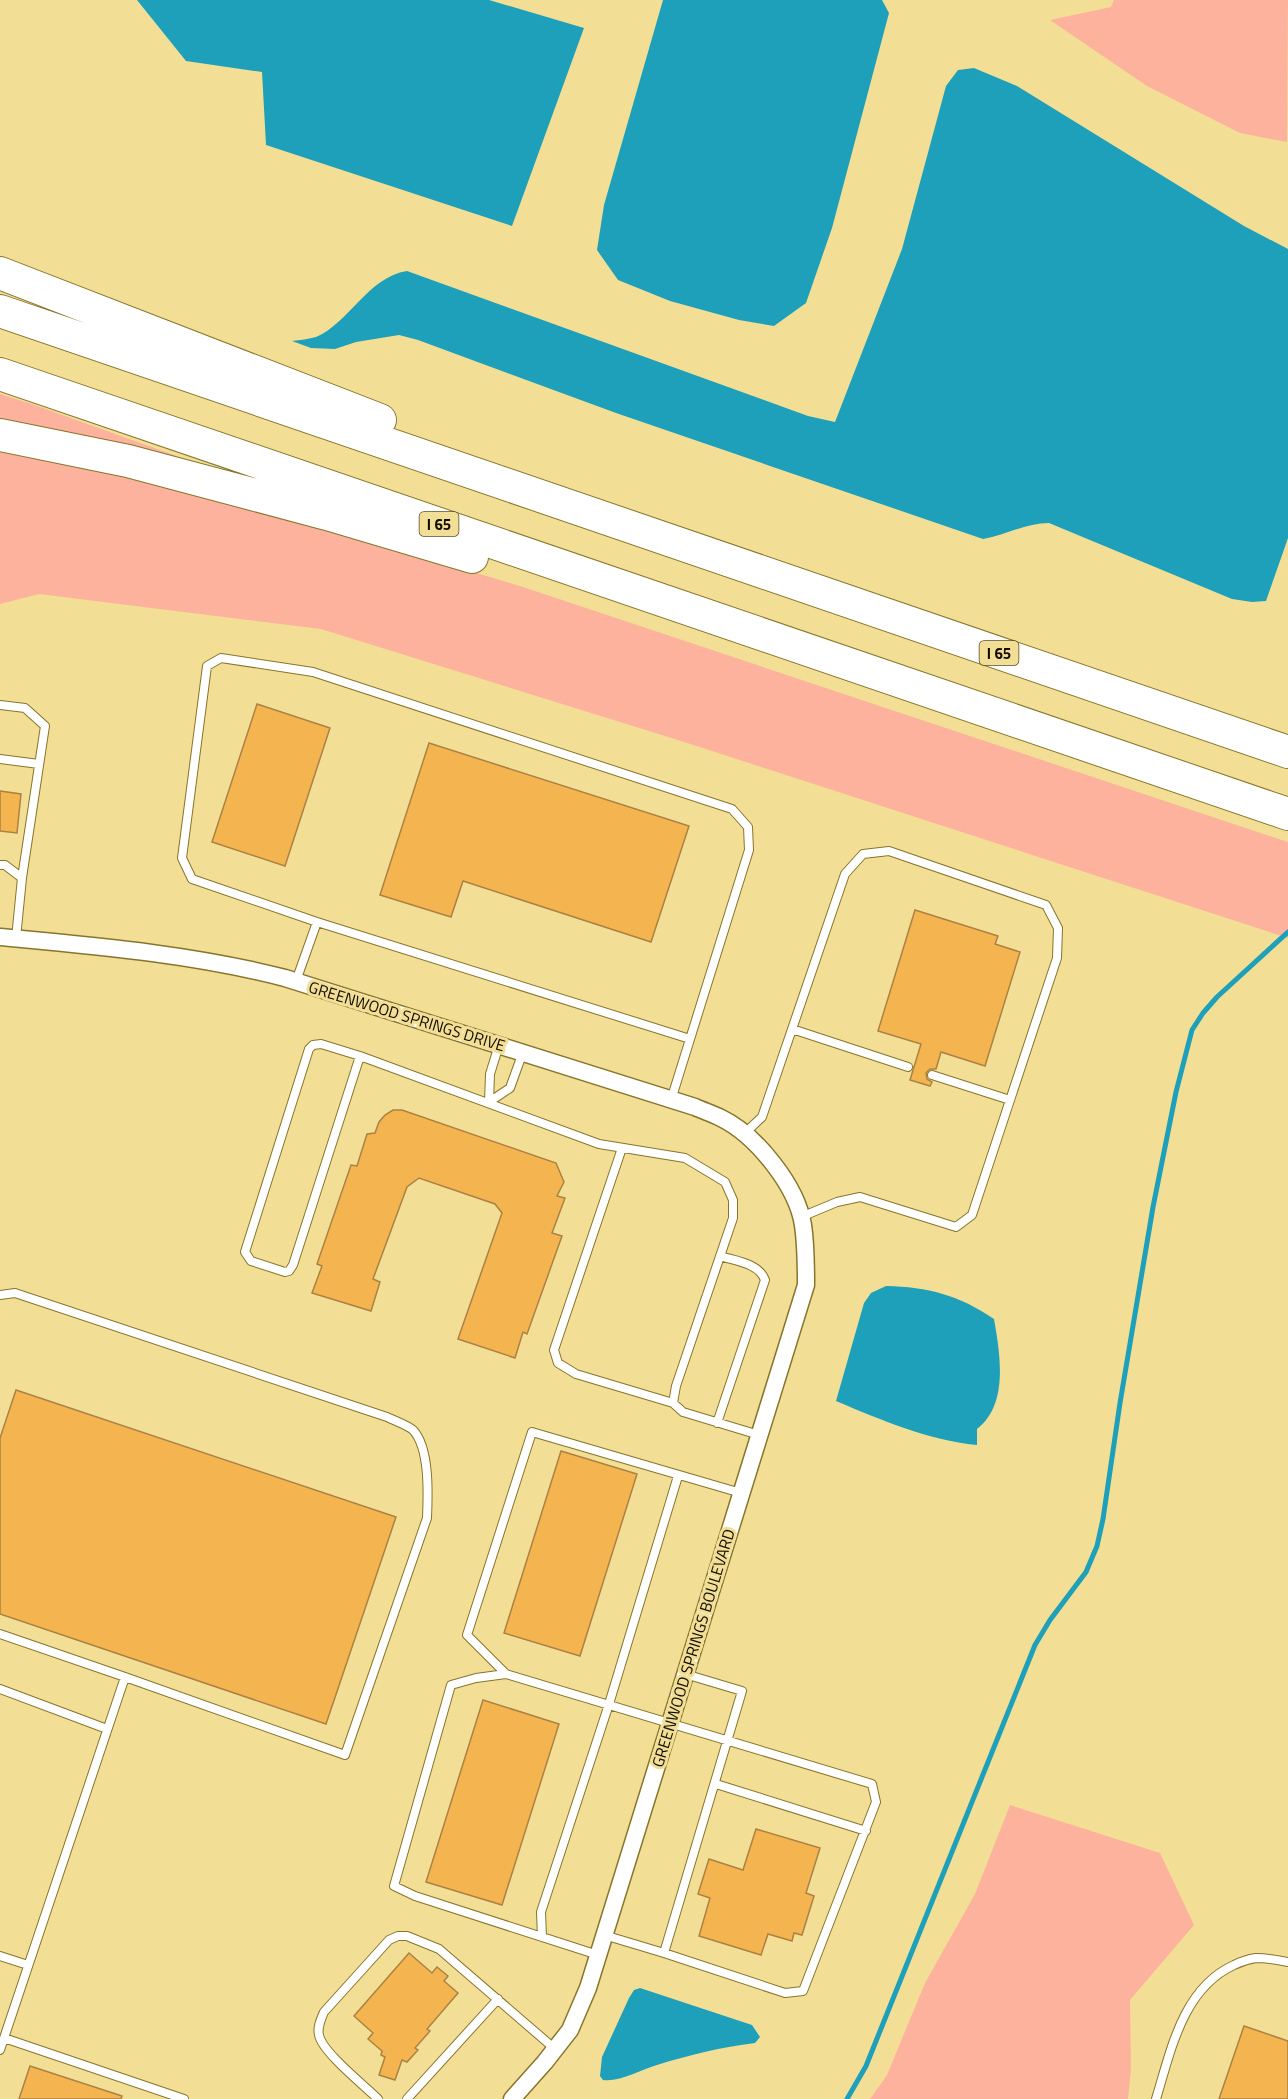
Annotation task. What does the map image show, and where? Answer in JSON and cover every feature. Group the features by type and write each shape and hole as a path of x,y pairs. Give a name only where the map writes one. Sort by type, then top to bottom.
{"highway":[{"path":"0,273 774,577"},
{"name":"I 65","path":"0,311 1288,752"},
{"name":"I 65","path":"0,374 1288,814"},
{"path":"0,435 128,461 327,514 879,675"}],"street":[{"name":"GREENWOOD SPRINGS DRIVE","path":"8,937 195,958 296,981 723,1118 766,1155 784,1177"},
{"name":"GREENWOOD SPRINGS BOULEVARD","path":"512,2099 570,2030 588,1988 806,1286 806,1254 801,1217 784,1177"}],"lane":[{"path":"671,1100 750,850 748,827 732,809 313,672 221,658 207,666 182,858 192,879 317,922 690,1038"},
{"path":"0,705 25,708 45,726 22,879 8,937"},
{"path":"0,759 39,764"},
{"path":"744,1134 762,1117 845,874 863,854 889,851 1046,905 1058,928 1057,958 972,1215 956,1227 860,1197 837,1202 801,1217"},
{"path":"0,865 5,865 22,879"},
{"path":"296,981 317,922"},
{"path":"792,1029 908,1067"},
{"path":"360,1056 293,1265 289,1271 285,1272 251,1261 245,1252 309,1049 313,1045 321,1044 360,1056 599,1144 685,1158 725,1182 733,1200 733,1218 676,1386 673,1404"},
{"path":"489,1102 490,1074 499,1045"},
{"path":"489,1102 510,1088 523,1052"},
{"path":"932,1075 1010,1100"},
{"path":"622,1148 554,1350 558,1363 576,1374 673,1404 682,1412 759,1435"},
{"path":"717,1423 765,1280 754,1267 720,1256"},
{"path":"0,1295 15,1293 387,1418 412,1430 420,1443 429,1481 428,1518 345,1755 0,1634"},
{"path":"506,1674 466,1635 532,1432 741,1493"},
{"path":"543,1937 541,1912 609,1704 678,1476"},
{"path":"598,1954 415,1896 394,1886 451,1684 506,1674 872,1784 876,1802 866,1832 803,1990 785,1993 604,1935"},
{"path":"664,1953 742,1691 685,1674"},
{"path":"0,2049 125,1677"},
{"path":"0,1689 107,1729"},
{"path":"716,1784 866,1832"},
{"path":"378,2099 325,2049 319,2036 319,2024 324,2012 389,1940 398,1936 407,1936 439,1949 555,2049"},
{"path":"0,1956 28,1965"},
{"path":"1156,2099 1186,2010 1204,1985 1222,1970 1240,1962 1255,1958 1288,1962"},
{"path":"407,2099 498,2000"},
{"path":"4,2038 184,2099"}],"shaded area":[{"path":"1114,0 1288,0 1287,142 1240,133 1147,86 1050,20 1111,7"},
{"path":"0,394 32,404 246,481 0,423"},
{"path":"0,449 155,482 313,525 520,586 1288,842 1288,938 678,740 321,629 39,594 0,604"},
{"path":"1010,1805 1160,1853 1194,1925 1130,2000 1131,2069 1128,2099 870,2099 887,2075 925,1983 975,1894"}],"water":[{"path":"137,0 489,0 584,28 512,226 266,145 262,72 186,61"},
{"path":"663,0 882,0 889,13 832,228 806,303 774,326 739,320 670,301 618,280 597,250 604,205"},
{"path":"974,68 1017,86 1244,226 1288,249 1288,538 1266,601 1252,602 1232,599 1049,523 1032,525 983,539 616,413 418,340 399,335 356,342 335,349 311,348 292,341 316,337 327,331 381,282 407,271 808,416 835,422 902,249 946,86 958,70"},
{"path":"886,1286 916,1288 943,1294 956,1298 994,1319 1000,1362 998,1393 987,1419 977,1429 977,1445 923,1434 836,1401 864,1303 871,1293"},
{"path":"640,1988 752,2025 760,2037 755,2043 693,2055 624,2077 603,2080 600,2076 602,2057 629,1998 634,1990"}],"building":[{"path":"257,704 330,728 285,866 212,842"},
{"path":"429,743 689,826 651,942 463,881 451,917 380,895"},
{"path":"0,791 21,794 17,833 0,831"},
{"path":"915,910 998,936 995,944 1020,952 985,1066 941,1052 936,1069 930,1069 926,1073 927,1079 932,1082 930,1086 910,1080 921,1044 878,1031"},
{"path":"393,1110 402,1110 556,1163 564,1182 557,1196 565,1198 552,1233 562,1236 527,1334 523,1332 515,1358 458,1339 502,1213 495,1204 419,1178 407,1187 373,1279 380,1282 371,1311 312,1293 322,1266 317,1264 351,1165 357,1166 367,1134 375,1133 379,1122"},
{"path":"16,1390 396,1517 326,1724 0,1614 0,1438"},
{"path":"561,1451 637,1474 580,1656 504,1633"},
{"path":"483,1700 559,1724 502,1905 426,1882"},
{"path":"756,1829 820,1848 806,1893 814,1896 802,1935 794,1933 792,1941 768,1934 761,1955 699,1936 710,1898 698,1894 709,1859 743,1870"},
{"path":"409,1953 432,1973 437,1967 448,1976 444,1981 458,1993 427,2029 430,2031 415,2048 418,2050 407,2062 402,2060 395,2080 379,2075 385,2057 381,2055 382,2051 368,2039 373,2033 354,2016"},
{"path":"1244,2026 1288,2041 1288,2099 1219,2099"},
{"path":"30,2066 122,2096 121,2099 19,2099"}],"waterway":[{"path":"847,2099 866,2066 1035,1645 1050,1620 1086,1572 1097,1546 1153,1207 1176,1092 1192,1030 1217,997 1288,932"}]}
